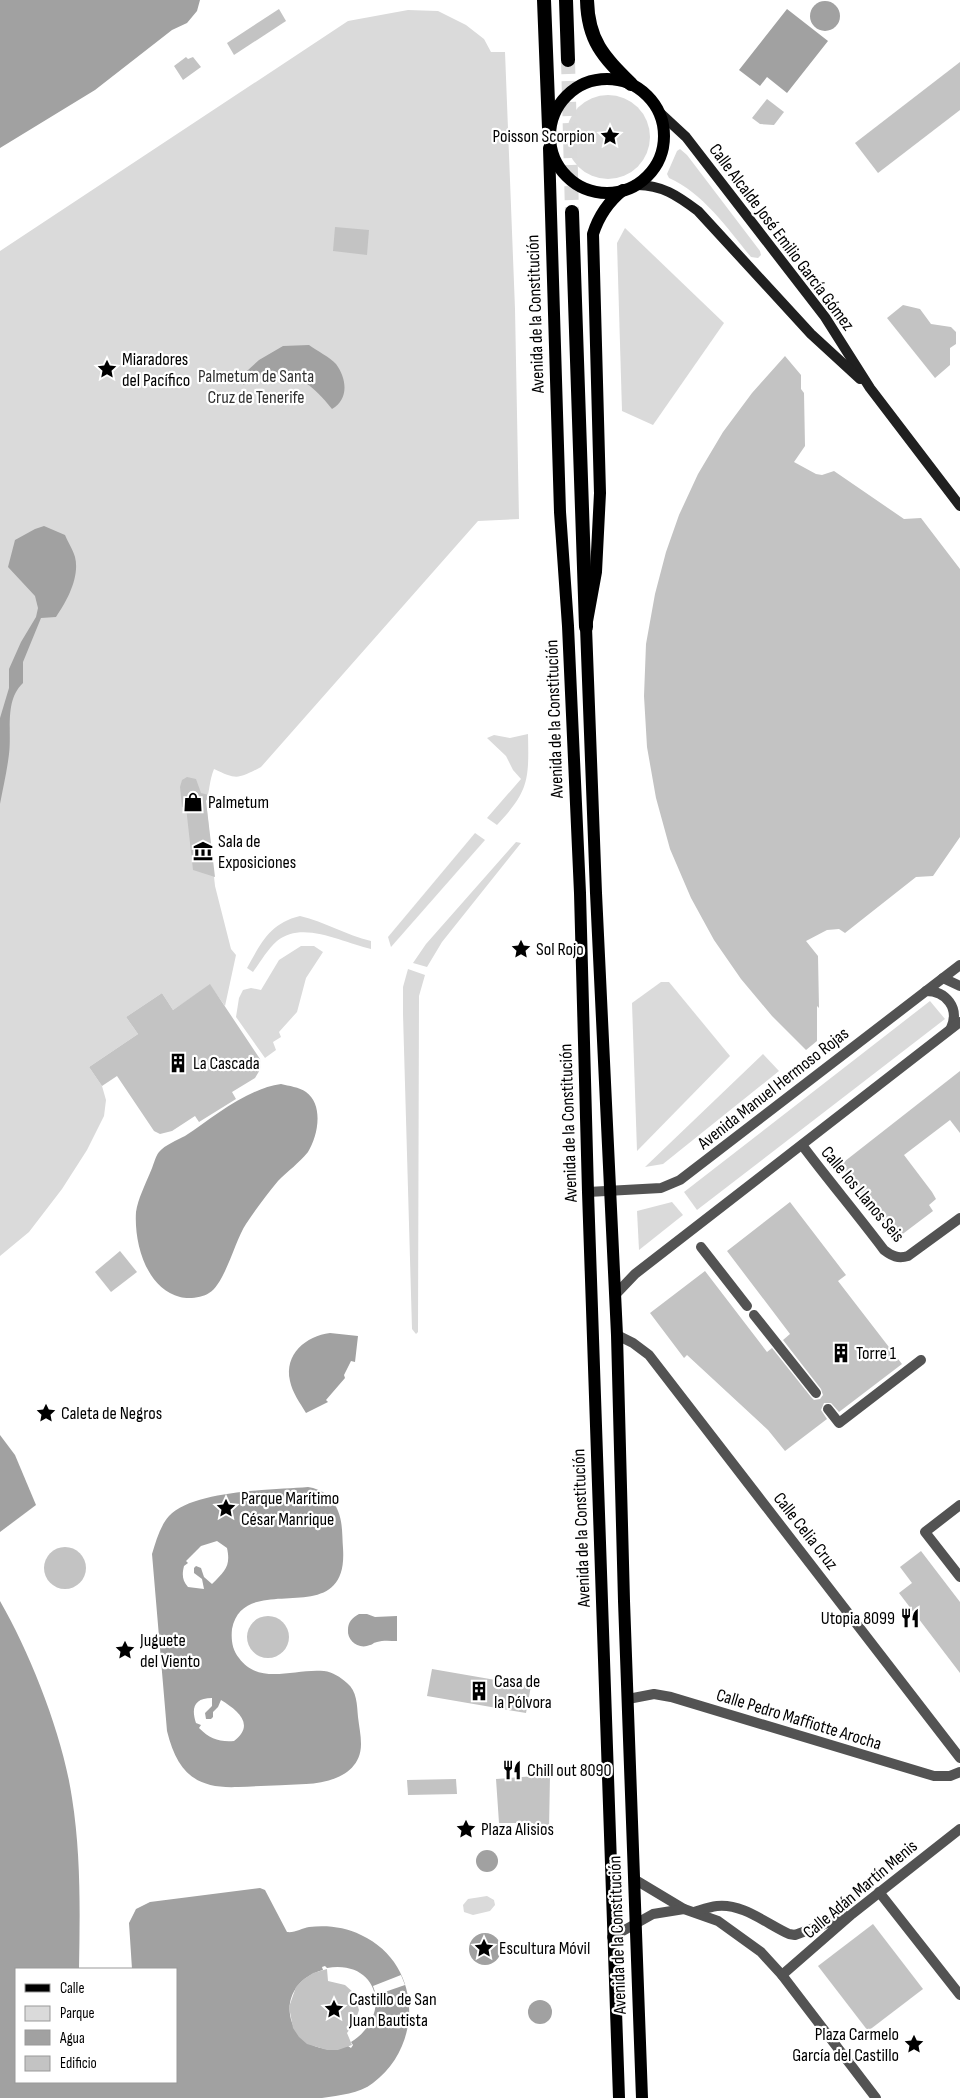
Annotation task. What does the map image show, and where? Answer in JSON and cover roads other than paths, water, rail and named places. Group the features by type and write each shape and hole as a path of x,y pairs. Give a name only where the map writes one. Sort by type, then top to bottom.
{"highway":[{"path":"544,0 549,128"},
{"path":"566,0 568,60"},
{"path":"587,0 594,42 631,84"},
{"name":"Avenida de la Constitución","path":"572,212 586,627"}],"main road":[{"path":"586,627 596,572 600,493 593,234 606,206 652,171 659,159 664,140 659,112 650,98 631,84 612,79 601,79 584,84 568,94 557,109 549,128 549,148 559,167 576,184 598,192 629,188"},
{"name":"Calle Alcalde José Emilio García Gómez","path":"659,112 686,137 796,279 825,317 870,388 960,506"},
{"name":"Avenida de la Constitución","path":"549,148 560,512 568,626 580,893 612,1937 619,2098"},
{"name":"Calle Alcalde José Emilio García Gómez","path":"629,188 643,185 663,188 698,211 811,334 870,388"},
{"name":"Avenida de la Constitución","path":"586,627 596,893 617,1334 642,2098"}],"street":[{"name":"Avenida Manuel Hermoso Rojas","path":"588,1192 661,1188 680,1180 960,965"},
{"path":"942,978 960,986"},
{"path":"926,991 934,991 947,998 954,1008 955,1021 949,1031"},
{"path":"615,1295 635,1274 960,1022"},
{"name":"Calle los Llanos Seis","path":"802,1145 831,1184 843,1195 884,1250 891,1256 902,1258 914,1252 960,1218"},
{"path":"701,1247 747,1306"},
{"path":"754,1315 816,1394"},
{"name":"Calle Celia Cruz","path":"617,1334 649,1354 960,1758"},
{"path":"828,1409 838,1423 921,1360"},
{"path":"960,1505 925,1532 960,1576"},
{"name":"Calle Pedro Maffiotte Arocha","path":"628,1699 654,1694 671,1697 934,1776 950,1776 960,1772"},
{"name":"Calle Adán Martín Menis","path":"782,1975 852,1914 960,1829"},
{"path":"634,1879 689,1910 729,1927 761,1952 782,1975 876,2098"},
{"path":"879,1892 960,1995"},
{"path":"612,1937 636,1922 658,1913 718,1906 748,1912 789,1934 795,1935 852,1914"}],"water":[{"path":"0,0 200,0 197,11 187,23 172,30 95,90 0,148"},
{"path":"825,1 836,5 840,16 836,27 825,31 814,27 810,16 814,5"},
{"path":"787,9 828,41 787,93 767,77 760,86 739,70"},
{"path":"309,345 327,356 340,370 344,382 344,394 338,405 332,409 312,388 293,377 271,377 243,385 247,371 259,360 283,346"},
{"path":"44,526 65,535 75,557 76,573 72,588 56,617 41,618 23,662 23,683 13,698 11,707 9,754 0,804 0,718 9,688 9,669 21,642 36,617 38,608 35,596 8,567 15,540"},
{"path":"281,1084 303,1090 312,1098 318,1121 312,1145 301,1160 278,1181 250,1218 215,1288 206,1295 195,1298 180,1297 168,1292 158,1284 144,1263 137,1237 136,1224 138,1202 158,1154 168,1145 243,1098 268,1087"},
{"path":"330,1333 358,1336 355,1362 351,1361 344,1375 345,1378 326,1400 328,1402 306,1413 291,1385 290,1363 305,1342"},
{"path":"0,1435 15,1455 36,1505 0,1532"},
{"path":"308,1487 326,1494 336,1506 340,1516 343,1548 340,1574 330,1589 314,1596 255,1602 240,1611 232,1629 233,1644 239,1658 247,1666 257,1671 267,1674 278,1674 324,1671 336,1675 347,1683 355,1694 357,1703 361,1741 360,1754 350,1770 325,1782 238,1787 210,1785 190,1775 183,1767 176,1757 167,1731 152,1554 163,1524 169,1516 181,1507 214,1496","holes":["217,1541 227,1548 228,1559 224,1572 212,1584 204,1577 201,1568 196,1566 194,1573 202,1579 204,1589 188,1587 183,1577 184,1566 188,1563 186,1561 201,1546","212,1698 212,1706 205,1713 206,1719 213,1717 213,1712 221,1700 233,1708 242,1718 244,1729 234,1741 224,1741 211,1737 199,1728 201,1725 196,1723 195,1705 201,1700"]},
{"path":"0,1601 12,1622 44,1696 68,1774 75,1819 79,1884 79,1968 15,1968 15,2083 178,2083 178,1968 132,1968 129,1923 136,1909 150,1902 260,1888 265,1890 287,1932 322,1926 349,1930 361,1935 381,1948 396,1965 405,1984 409,2005 408,2027 401,2048 390,2067 373,2083 362,2090 322,2098 0,2098","holes":["322,1967 345,1968 359,1972 369,1981 374,1992 376,2005 372,2018 364,2031 351,2042 353,2045 351,2048 348,2046 328,2049 311,2045 299,2035 292,2021 290,2007 294,1992 305,1979 323,1970"]},
{"path":"359,1614 375,1617 397,1616 397,1641 379,1641 366,1646 354,1644 349,1638 348,1627 351,1620"},
{"path":"483,1850 491,1850 498,1857 498,1865 491,1872 483,1872 476,1865 476,1857"},
{"path":"485,1933 491,1934 496,1938 500,1943 500,1955 496,1960 491,1964 485,1965 479,1964 474,1960 470,1955 469,1949 470,1943 474,1938 479,1934"},
{"path":"540,2000 548,2004 552,2012 548,2020 540,2024 532,2020 528,2012 532,2004"}],"tunnel":[{"path":"568,60 572,212"}],"place":[{"name":"Poisson Scorpion","path":"610,136"},
{"name":"Miaradores del Pacífico","path":"107,369"},
{"name":"Palmetum","path":"193,802"},
{"name":"Sala de Exposiciones","path":"203,851"},
{"name":"Sol Rojo","path":"521,949"},
{"name":"La Cascada","path":"178,1063"},
{"name":"Torre 1","path":"841,1353"},
{"name":"Caleta de Negros","path":"46,1413"},
{"name":"Parque Marítimo César Manrique","path":"226,1508"},
{"name":"Utopia 8099","path":"910,1618"},
{"name":"Juguete del Viento","path":"125,1650"},
{"name":"Casa de la Pólvora","path":"479,1691"},
{"name":"Chill out 8090","path":"512,1770"},
{"name":"Plaza Alisios","path":"466,1829"},
{"name":"Escultura Móvil","path":"484,1948"},
{"name":"Castillo de San Juan Bautista","path":"334,2009"},
{"name":"Plaza Carmelo García del Castillo","path":"914,2044"}],"park label":[{"name":"Palmetum de Santa Cruz de Tenerife","path":"256,386"}]}
